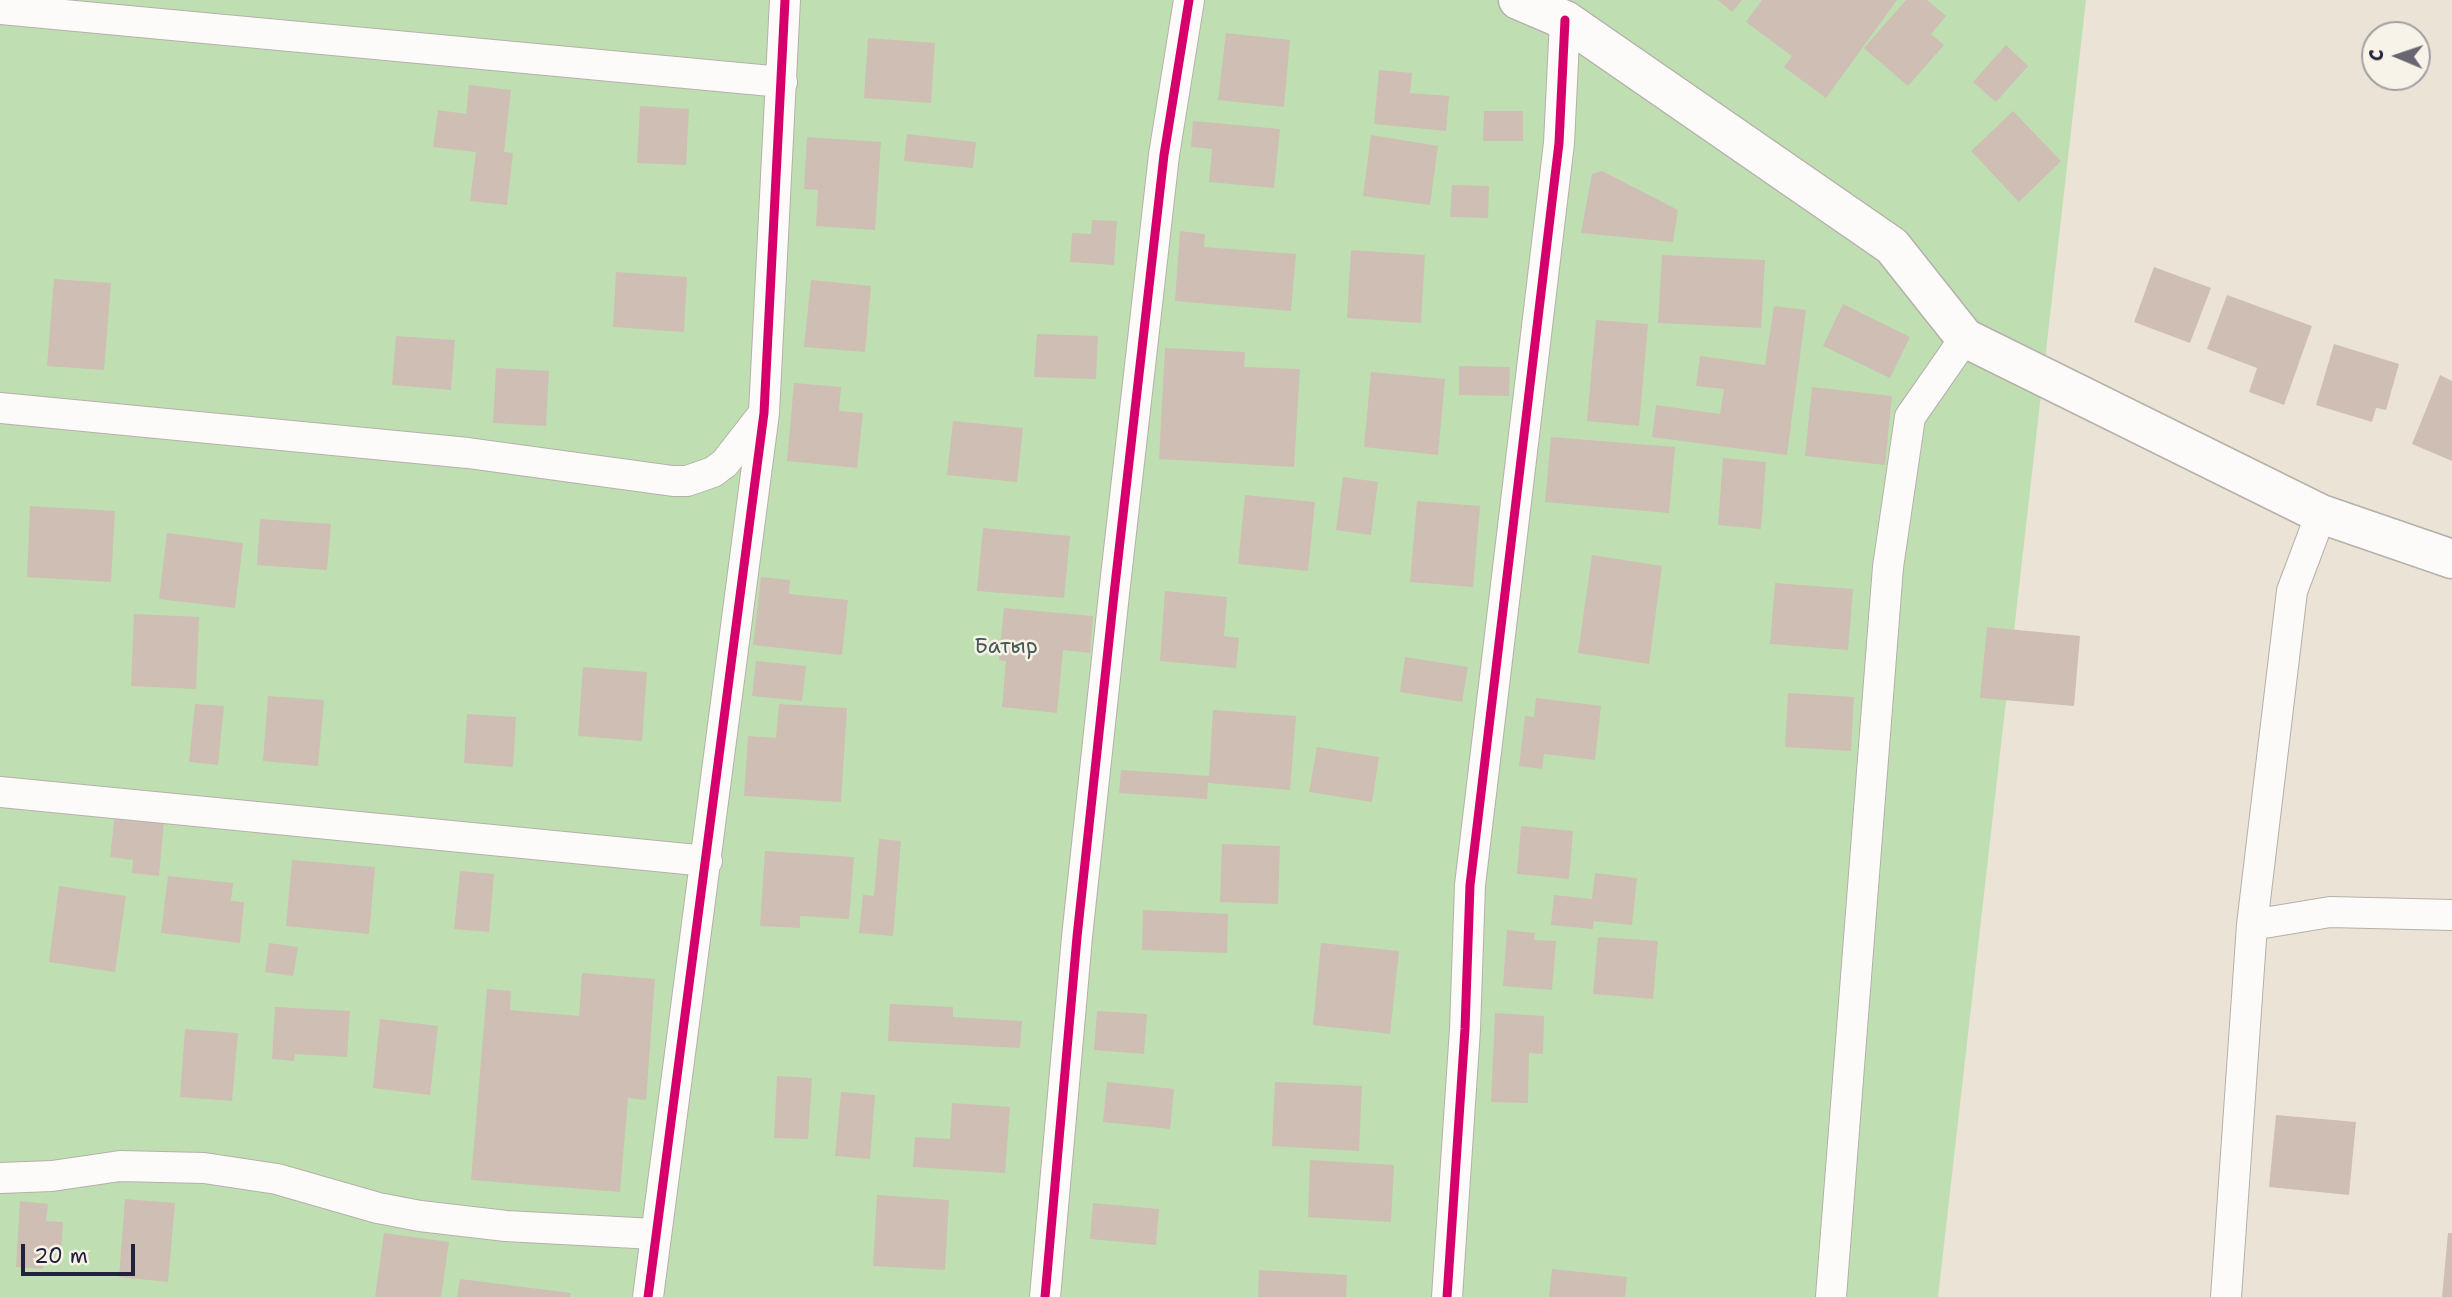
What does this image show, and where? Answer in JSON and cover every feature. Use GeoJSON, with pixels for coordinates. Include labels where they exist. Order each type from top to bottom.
{"type":"FeatureCollection","features":[{"type":"Feature","properties":{"kind":"street"},"geometry":{"type":"LineString","coordinates":[[648,1297],[654,1234],[764,413],[785,0]]}},
{"type":"Feature","properties":{"kind":"street"},"geometry":{"type":"LineString","coordinates":[[1045,1297],[1077,937],[1115,581],[1164,155],[1189,0]]}},
{"type":"Feature","properties":{"kind":"street"},"geometry":{"type":"LineString","coordinates":[[1518,0],[1565,20],[1892,246],[1965,338],[2321,514],[2452,559]]}},
{"type":"Feature","properties":{"kind":"street"},"geometry":{"type":"LineString","coordinates":[[0,9],[782,82]]}},
{"type":"Feature","properties":{"kind":"street"},"geometry":{"type":"LineString","coordinates":[[1447,1297],[1465,1029],[1470,885],[1559,143],[1565,20]]}},
{"type":"Feature","properties":{"kind":"street"},"geometry":{"type":"LineString","coordinates":[[1831,1297],[1888,566],[1910,417],[1965,338]]}},
{"type":"Feature","properties":{"kind":"street"},"geometry":{"type":"LineString","coordinates":[[0,408],[468,453],[673,481],[700,477],[719,468],[764,413]]}},
{"type":"Feature","properties":{"kind":"street"},"geometry":{"type":"LineString","coordinates":[[2226,1297],[2252,925],[2292,591],[2321,514]]}},
{"type":"Feature","properties":{"kind":"street"},"geometry":{"type":"LineString","coordinates":[[0,792],[706,861]]}},
{"type":"Feature","properties":{"kind":"street"},"geometry":{"type":"LineString","coordinates":[[2252,925],[2330,912],[2452,915]]}},
{"type":"Feature","properties":{"kind":"street"},"geometry":{"type":"LineString","coordinates":[[0,1178],[52,1176],[120,1166],[204,1168],[277,1179],[378,1208],[420,1216],[506,1227],[654,1234]]}},
{"type":"Feature","properties":{"kind":"green space","name":"Батыр"},"geometry":{"type":"Polygon","coordinates":[[[0,0],[2086,0],[1938,1297],[0,1297],[0,0]]]}},
{"type":"Feature","properties":{"kind":"building"},"geometry":{"type":"Polygon","coordinates":[[[1718,0],[1742,0],[1732,12],[1718,0]]]}},
{"type":"Feature","properties":{"kind":"building"},"geometry":{"type":"Polygon","coordinates":[[[1762,0],[1897,0],[1826,98],[1784,67],[1792,56],[1746,22],[1762,0]]]}},
{"type":"Feature","properties":{"kind":"building"},"geometry":{"type":"Polygon","coordinates":[[[1906,0],[1927,0],[1946,16],[1931,34],[1944,45],[1908,86],[1864,48],[1906,0]]]}},
{"type":"Feature","properties":{"kind":"building"},"geometry":{"type":"Polygon","coordinates":[[[1226,33],[1290,40],[1284,107],[1218,100],[1226,33]]]}},
{"type":"Feature","properties":{"kind":"building"},"geometry":{"type":"Polygon","coordinates":[[[868,38],[935,43],[931,103],[864,98],[868,38]]]}},
{"type":"Feature","properties":{"kind":"building"},"geometry":{"type":"Polygon","coordinates":[[[2006,45],[2028,66],[1996,102],[1973,82],[2006,45]]]}},
{"type":"Feature","properties":{"kind":"building"},"geometry":{"type":"Polygon","coordinates":[[[1379,70],[1412,73],[1410,93],[1449,96],[1446,131],[1374,124],[1379,70]]]}},
{"type":"Feature","properties":{"kind":"building"},"geometry":{"type":"Polygon","coordinates":[[[469,85],[511,90],[504,152],[513,153],[507,205],[470,201],[476,152],[433,147],[438,110],[466,114],[469,85]]]}},
{"type":"Feature","properties":{"kind":"building"},"geometry":{"type":"Polygon","coordinates":[[[640,106],[689,109],[686,165],[637,163],[640,106]]]}},
{"type":"Feature","properties":{"kind":"building"},"geometry":{"type":"Polygon","coordinates":[[[1484,111],[1523,111],[1523,141],[1483,141],[1484,111]]]}},
{"type":"Feature","properties":{"kind":"building"},"geometry":{"type":"Polygon","coordinates":[[[2013,111],[2061,161],[2019,202],[1971,151],[2013,111]]]}},
{"type":"Feature","properties":{"kind":"building"},"geometry":{"type":"Polygon","coordinates":[[[1193,121],[1280,129],[1274,188],[1209,182],[1212,149],[1191,147],[1193,121]]]}},
{"type":"Feature","properties":{"kind":"building"},"geometry":{"type":"Polygon","coordinates":[[[907,134],[976,142],[973,168],[904,161],[907,134]]]}},
{"type":"Feature","properties":{"kind":"building"},"geometry":{"type":"Polygon","coordinates":[[[1371,135],[1438,146],[1430,205],[1363,196],[1371,135]]]}},
{"type":"Feature","properties":{"kind":"building"},"geometry":{"type":"Polygon","coordinates":[[[807,137],[881,142],[875,230],[816,226],[818,190],[804,189],[807,137]]]}},
{"type":"Feature","properties":{"kind":"building"},"geometry":{"type":"Polygon","coordinates":[[[1602,171],[1678,210],[1673,242],[1581,233],[1592,174],[1602,171]]]}},
{"type":"Feature","properties":{"kind":"building"},"geometry":{"type":"Polygon","coordinates":[[[1452,185],[1489,186],[1488,218],[1450,217],[1452,185]]]}},
{"type":"Feature","properties":{"kind":"building"},"geometry":{"type":"Polygon","coordinates":[[[1092,220],[1117,221],[1114,265],[1070,262],[1072,233],[1091,234],[1092,220]]]}},
{"type":"Feature","properties":{"kind":"building"},"geometry":{"type":"Polygon","coordinates":[[[1180,231],[1205,234],[1204,247],[1296,254],[1291,311],[1175,301],[1180,231]]]}},
{"type":"Feature","properties":{"kind":"building"},"geometry":{"type":"Polygon","coordinates":[[[1351,250],[1425,255],[1421,323],[1347,318],[1351,250]]]}},
{"type":"Feature","properties":{"kind":"building"},"geometry":{"type":"Polygon","coordinates":[[[1662,255],[1765,260],[1761,328],[1658,323],[1662,255]]]}},
{"type":"Feature","properties":{"kind":"building"},"geometry":{"type":"Polygon","coordinates":[[[2154,267],[2211,288],[2190,343],[2134,322],[2154,267]]]}},
{"type":"Feature","properties":{"kind":"building"},"geometry":{"type":"Polygon","coordinates":[[[616,272],[687,277],[684,332],[613,327],[616,272]]]}},
{"type":"Feature","properties":{"kind":"building"},"geometry":{"type":"Polygon","coordinates":[[[54,279],[111,283],[104,370],[47,366],[54,279]]]}},
{"type":"Feature","properties":{"kind":"building"},"geometry":{"type":"Polygon","coordinates":[[[811,280],[871,286],[865,352],[804,347],[811,280]]]}},
{"type":"Feature","properties":{"kind":"building"},"geometry":{"type":"Polygon","coordinates":[[[2227,295],[2312,326],[2284,405],[2249,392],[2257,368],[2207,349],[2227,295]]]}},
{"type":"Feature","properties":{"kind":"building"},"geometry":{"type":"Polygon","coordinates":[[[1843,304],[1910,337],[1890,378],[1823,346],[1843,304]]]}},
{"type":"Feature","properties":{"kind":"building"},"geometry":{"type":"Polygon","coordinates":[[[1774,306],[1806,310],[1787,455],[1652,437],[1656,405],[1720,414],[1724,389],[1696,386],[1700,356],[1765,365],[1774,306]]]}},
{"type":"Feature","properties":{"kind":"building"},"geometry":{"type":"Polygon","coordinates":[[[1596,320],[1648,324],[1639,426],[1587,421],[1596,320]]]}},
{"type":"Feature","properties":{"kind":"building"},"geometry":{"type":"Polygon","coordinates":[[[1037,334],[1098,336],[1096,379],[1034,377],[1037,334]]]}},
{"type":"Feature","properties":{"kind":"building"},"geometry":{"type":"Polygon","coordinates":[[[396,336],[455,340],[451,390],[392,385],[396,336]]]}},
{"type":"Feature","properties":{"kind":"building"},"geometry":{"type":"Polygon","coordinates":[[[2334,344],[2399,364],[2386,410],[2376,408],[2372,422],[2316,405],[2334,344]]]}},
{"type":"Feature","properties":{"kind":"building"},"geometry":{"type":"Polygon","coordinates":[[[1165,348],[1245,352],[1244,367],[1300,369],[1294,467],[1159,459],[1165,348]]]}},
{"type":"Feature","properties":{"kind":"building"},"geometry":{"type":"Polygon","coordinates":[[[1459,366],[1510,367],[1509,396],[1459,395],[1459,366]]]}},
{"type":"Feature","properties":{"kind":"building"},"geometry":{"type":"Polygon","coordinates":[[[496,368],[549,371],[546,426],[493,423],[496,368]]]}},
{"type":"Feature","properties":{"kind":"building"},"geometry":{"type":"Polygon","coordinates":[[[1371,372],[1445,379],[1438,455],[1364,447],[1371,372]]]}},
{"type":"Feature","properties":{"kind":"building"},"geometry":{"type":"Polygon","coordinates":[[[2440,375],[2452,381],[2452,461],[2412,444],[2440,375]]]}},
{"type":"Feature","properties":{"kind":"building"},"geometry":{"type":"Polygon","coordinates":[[[794,383],[841,387],[839,411],[863,413],[857,468],[787,461],[794,383]]]}},
{"type":"Feature","properties":{"kind":"building"},"geometry":{"type":"Polygon","coordinates":[[[1812,387],[1892,396],[1885,465],[1805,456],[1812,387]]]}},
{"type":"Feature","properties":{"kind":"building"},"geometry":{"type":"Polygon","coordinates":[[[953,421],[1023,428],[1017,482],[947,475],[953,421]]]}},
{"type":"Feature","properties":{"kind":"building"},"geometry":{"type":"Polygon","coordinates":[[[1551,437],[1675,447],[1669,513],[1545,502],[1551,437]]]}},
{"type":"Feature","properties":{"kind":"building"},"geometry":{"type":"Polygon","coordinates":[[[1723,458],[1766,462],[1761,529],[1718,525],[1723,458]]]}},
{"type":"Feature","properties":{"kind":"building"},"geometry":{"type":"Polygon","coordinates":[[[1343,477],[1378,482],[1371,535],[1336,530],[1343,477]]]}},
{"type":"Feature","properties":{"kind":"building"},"geometry":{"type":"Polygon","coordinates":[[[1245,495],[1315,502],[1308,571],[1238,564],[1245,495]]]}},
{"type":"Feature","properties":{"kind":"building"},"geometry":{"type":"Polygon","coordinates":[[[1417,501],[1480,506],[1473,587],[1410,582],[1417,501]]]}},
{"type":"Feature","properties":{"kind":"building"},"geometry":{"type":"Polygon","coordinates":[[[30,506],[115,511],[111,582],[27,577],[30,506]]]}},
{"type":"Feature","properties":{"kind":"building"},"geometry":{"type":"Polygon","coordinates":[[[260,519],[331,524],[327,570],[257,565],[260,519]]]}},
{"type":"Feature","properties":{"kind":"building"},"geometry":{"type":"Polygon","coordinates":[[[983,528],[1070,536],[1064,598],[977,591],[983,528]]]}},
{"type":"Feature","properties":{"kind":"building"},"geometry":{"type":"Polygon","coordinates":[[[167,533],[243,543],[235,608],[159,599],[167,533]]]}},
{"type":"Feature","properties":{"kind":"building"},"geometry":{"type":"Polygon","coordinates":[[[1592,555],[1662,566],[1649,664],[1578,653],[1592,555]]]}},
{"type":"Feature","properties":{"kind":"building"},"geometry":{"type":"Polygon","coordinates":[[[761,577],[790,580],[789,594],[848,600],[842,655],[753,645],[761,577]]]}},
{"type":"Feature","properties":{"kind":"building"},"geometry":{"type":"Polygon","coordinates":[[[1775,583],[1853,589],[1848,650],[1770,644],[1775,583]]]}},
{"type":"Feature","properties":{"kind":"building"},"geometry":{"type":"Polygon","coordinates":[[[1165,591],[1227,597],[1224,636],[1239,638],[1236,668],[1160,661],[1165,591]]]}},
{"type":"Feature","properties":{"kind":"building"},"geometry":{"type":"Polygon","coordinates":[[[1004,608],[1093,616],[1090,653],[1063,650],[1057,713],[1002,707],[1006,661],[999,660],[1004,608]]]}},
{"type":"Feature","properties":{"kind":"building"},"geometry":{"type":"Polygon","coordinates":[[[134,614],[199,617],[196,689],[131,686],[134,614]]]}},
{"type":"Feature","properties":{"kind":"building"},"geometry":{"type":"Polygon","coordinates":[[[1987,627],[2080,636],[2074,706],[1980,698],[1987,627]]]}},
{"type":"Feature","properties":{"kind":"building"},"geometry":{"type":"Polygon","coordinates":[[[1405,657],[1468,667],[1462,702],[1400,692],[1405,657]]]}},
{"type":"Feature","properties":{"kind":"building"},"geometry":{"type":"Polygon","coordinates":[[[756,661],[806,666],[802,701],[752,696],[756,661]]]}},
{"type":"Feature","properties":{"kind":"building"},"geometry":{"type":"Polygon","coordinates":[[[583,667],[647,672],[642,741],[578,736],[583,667]]]}},
{"type":"Feature","properties":{"kind":"building"},"geometry":{"type":"Polygon","coordinates":[[[1788,693],[1854,697],[1851,751],[1785,747],[1788,693]]]}},
{"type":"Feature","properties":{"kind":"building"},"geometry":{"type":"Polygon","coordinates":[[[268,696],[324,700],[318,766],[263,761],[268,696]]]}},
{"type":"Feature","properties":{"kind":"building"},"geometry":{"type":"Polygon","coordinates":[[[1536,698],[1601,706],[1595,760],[1544,754],[1542,769],[1519,766],[1525,716],[1534,717],[1536,698]]]}},
{"type":"Feature","properties":{"kind":"building"},"geometry":{"type":"Polygon","coordinates":[[[195,704],[224,706],[218,765],[189,762],[195,704]]]}},
{"type":"Feature","properties":{"kind":"building"},"geometry":{"type":"Polygon","coordinates":[[[779,704],[847,708],[841,802],[744,796],[748,736],[776,738],[779,704]]]}},
{"type":"Feature","properties":{"kind":"building"},"geometry":{"type":"Polygon","coordinates":[[[1213,710],[1296,716],[1290,790],[1208,783],[1207,799],[1119,793],[1121,770],[1209,776],[1213,710]]]}},
{"type":"Feature","properties":{"kind":"building"},"geometry":{"type":"Polygon","coordinates":[[[467,714],[516,717],[513,767],[464,763],[467,714]]]}},
{"type":"Feature","properties":{"kind":"building"},"geometry":{"type":"Polygon","coordinates":[[[1317,747],[1379,757],[1372,802],[1309,792],[1317,747]]]}},
{"type":"Feature","properties":{"kind":"building"},"geometry":{"type":"Polygon","coordinates":[[[115,815],[164,820],[159,876],[132,873],[133,860],[110,857],[115,815]]]}},
{"type":"Feature","properties":{"kind":"building"},"geometry":{"type":"Polygon","coordinates":[[[1521,826],[1573,831],[1569,879],[1517,874],[1521,826]]]}},
{"type":"Feature","properties":{"kind":"building"},"geometry":{"type":"Polygon","coordinates":[[[879,839],[901,841],[893,936],[859,933],[863,895],[874,896],[879,839]]]}},
{"type":"Feature","properties":{"kind":"building"},"geometry":{"type":"Polygon","coordinates":[[[1222,844],[1280,846],[1278,904],[1220,902],[1222,844]]]}},
{"type":"Feature","properties":{"kind":"building"},"geometry":{"type":"Polygon","coordinates":[[[765,851],[854,857],[849,919],[800,916],[800,928],[760,926],[765,851]]]}},
{"type":"Feature","properties":{"kind":"building"},"geometry":{"type":"Polygon","coordinates":[[[292,860],[375,867],[369,934],[286,926],[292,860]]]}},
{"type":"Feature","properties":{"kind":"building"},"geometry":{"type":"Polygon","coordinates":[[[460,871],[494,874],[489,932],[454,929],[460,871]]]}},
{"type":"Feature","properties":{"kind":"building"},"geometry":{"type":"Polygon","coordinates":[[[1595,873],[1637,878],[1632,925],[1594,921],[1593,929],[1551,925],[1554,895],[1592,899],[1595,873]]]}},
{"type":"Feature","properties":{"kind":"building"},"geometry":{"type":"Polygon","coordinates":[[[168,876],[233,883],[231,901],[244,902],[240,943],[161,933],[168,876]]]}},
{"type":"Feature","properties":{"kind":"building"},"geometry":{"type":"Polygon","coordinates":[[[59,886],[126,896],[115,972],[49,962],[59,886]]]}},
{"type":"Feature","properties":{"kind":"building"},"geometry":{"type":"Polygon","coordinates":[[[1143,910],[1228,914],[1227,953],[1142,950],[1143,910]]]}},
{"type":"Feature","properties":{"kind":"building"},"geometry":{"type":"Polygon","coordinates":[[[1507,930],[1535,933],[1534,940],[1556,941],[1552,990],[1503,986],[1507,930]]]}},
{"type":"Feature","properties":{"kind":"building"},"geometry":{"type":"Polygon","coordinates":[[[1598,937],[1658,941],[1653,999],[1593,994],[1598,937]]]}},
{"type":"Feature","properties":{"kind":"building"},"geometry":{"type":"Polygon","coordinates":[[[269,943],[298,947],[293,976],[265,972],[269,943]]]}},
{"type":"Feature","properties":{"kind":"building"},"geometry":{"type":"Polygon","coordinates":[[[1321,943],[1399,951],[1390,1034],[1313,1025],[1321,943]]]}},
{"type":"Feature","properties":{"kind":"building"},"geometry":{"type":"Polygon","coordinates":[[[582,973],[655,979],[646,1100],[628,1098],[620,1192],[471,1180],[487,989],[511,991],[510,1010],[579,1016],[582,973]]]}},
{"type":"Feature","properties":{"kind":"building"},"geometry":{"type":"Polygon","coordinates":[[[890,1004],[953,1007],[953,1017],[1022,1021],[1020,1048],[888,1041],[890,1004]]]}},
{"type":"Feature","properties":{"kind":"building"},"geometry":{"type":"Polygon","coordinates":[[[275,1007],[350,1011],[347,1057],[295,1054],[294,1061],[272,1059],[275,1007]]]}},
{"type":"Feature","properties":{"kind":"building"},"geometry":{"type":"Polygon","coordinates":[[[1097,1011],[1147,1014],[1144,1054],[1094,1050],[1097,1011]]]}},
{"type":"Feature","properties":{"kind":"building"},"geometry":{"type":"Polygon","coordinates":[[[1495,1013],[1544,1016],[1543,1054],[1529,1053],[1528,1103],[1491,1102],[1495,1013]]]}},
{"type":"Feature","properties":{"kind":"building"},"geometry":{"type":"Polygon","coordinates":[[[380,1019],[438,1026],[430,1095],[373,1088],[380,1019]]]}},
{"type":"Feature","properties":{"kind":"building"},"geometry":{"type":"Polygon","coordinates":[[[185,1029],[238,1033],[232,1101],[180,1097],[185,1029]]]}},
{"type":"Feature","properties":{"kind":"building"},"geometry":{"type":"Polygon","coordinates":[[[777,1076],[812,1078],[808,1139],[774,1138],[777,1076]]]}},
{"type":"Feature","properties":{"kind":"building"},"geometry":{"type":"Polygon","coordinates":[[[1107,1082],[1174,1089],[1170,1129],[1103,1122],[1107,1082]]]}},
{"type":"Feature","properties":{"kind":"building"},"geometry":{"type":"Polygon","coordinates":[[[1275,1082],[1362,1086],[1359,1151],[1272,1146],[1275,1082]]]}},
{"type":"Feature","properties":{"kind":"building"},"geometry":{"type":"Polygon","coordinates":[[[841,1092],[875,1095],[870,1159],[835,1156],[841,1092]]]}},
{"type":"Feature","properties":{"kind":"building"},"geometry":{"type":"Polygon","coordinates":[[[952,1103],[1010,1107],[1005,1173],[913,1167],[915,1137],[950,1139],[952,1103]]]}},
{"type":"Feature","properties":{"kind":"building"},"geometry":{"type":"Polygon","coordinates":[[[2276,1115],[2356,1122],[2349,1195],[2269,1187],[2276,1115]]]}},
{"type":"Feature","properties":{"kind":"building"},"geometry":{"type":"Polygon","coordinates":[[[1310,1160],[1394,1165],[1391,1222],[1308,1217],[1310,1160]]]}},
{"type":"Feature","properties":{"kind":"building"},"geometry":{"type":"Polygon","coordinates":[[[877,1195],[949,1200],[945,1270],[873,1266],[877,1195]]]}},
{"type":"Feature","properties":{"kind":"building"},"geometry":{"type":"Polygon","coordinates":[[[125,1199],[175,1203],[168,1282],[119,1277],[125,1199]]]}},
{"type":"Feature","properties":{"kind":"building"},"geometry":{"type":"Polygon","coordinates":[[[20,1201],[48,1204],[46,1221],[63,1222],[61,1251],[44,1250],[43,1269],[16,1267],[20,1201]]]}},
{"type":"Feature","properties":{"kind":"building"},"geometry":{"type":"Polygon","coordinates":[[[1093,1203],[1159,1209],[1156,1245],[1090,1239],[1093,1203]]]}},
{"type":"Feature","properties":{"kind":"building"},"geometry":{"type":"Polygon","coordinates":[[[384,1233],[449,1242],[441,1297],[375,1297],[384,1233]]]}},
{"type":"Feature","properties":{"kind":"building"},"geometry":{"type":"Polygon","coordinates":[[[2448,1233],[2452,1233],[2452,1297],[2442,1297],[2448,1233]]]}},
{"type":"Feature","properties":{"kind":"building"},"geometry":{"type":"Polygon","coordinates":[[[1552,1269],[1627,1277],[1625,1297],[1549,1297],[1552,1269]]]}},
{"type":"Feature","properties":{"kind":"building"},"geometry":{"type":"Polygon","coordinates":[[[1259,1270],[1347,1275],[1346,1297],[1258,1297],[1259,1270]]]}},
{"type":"Feature","properties":{"kind":"building"},"geometry":{"type":"Polygon","coordinates":[[[460,1279],[571,1293],[570,1297],[457,1297],[460,1279]]]}},
{"type":"Feature","properties":{"kind":"cycle path"},"geometry":{"type":"LineString","coordinates":[[648,1297],[764,413],[785,0]]}},
{"type":"Feature","properties":{"kind":"cycle path"},"geometry":{"type":"LineString","coordinates":[[1045,1297],[1077,937],[1114,594],[1164,155],[1189,0]]}},
{"type":"Feature","properties":{"kind":"cycle path"},"geometry":{"type":"LineString","coordinates":[[1447,1297],[1465,1029],[1470,885],[1559,143],[1565,20]]}}]}
